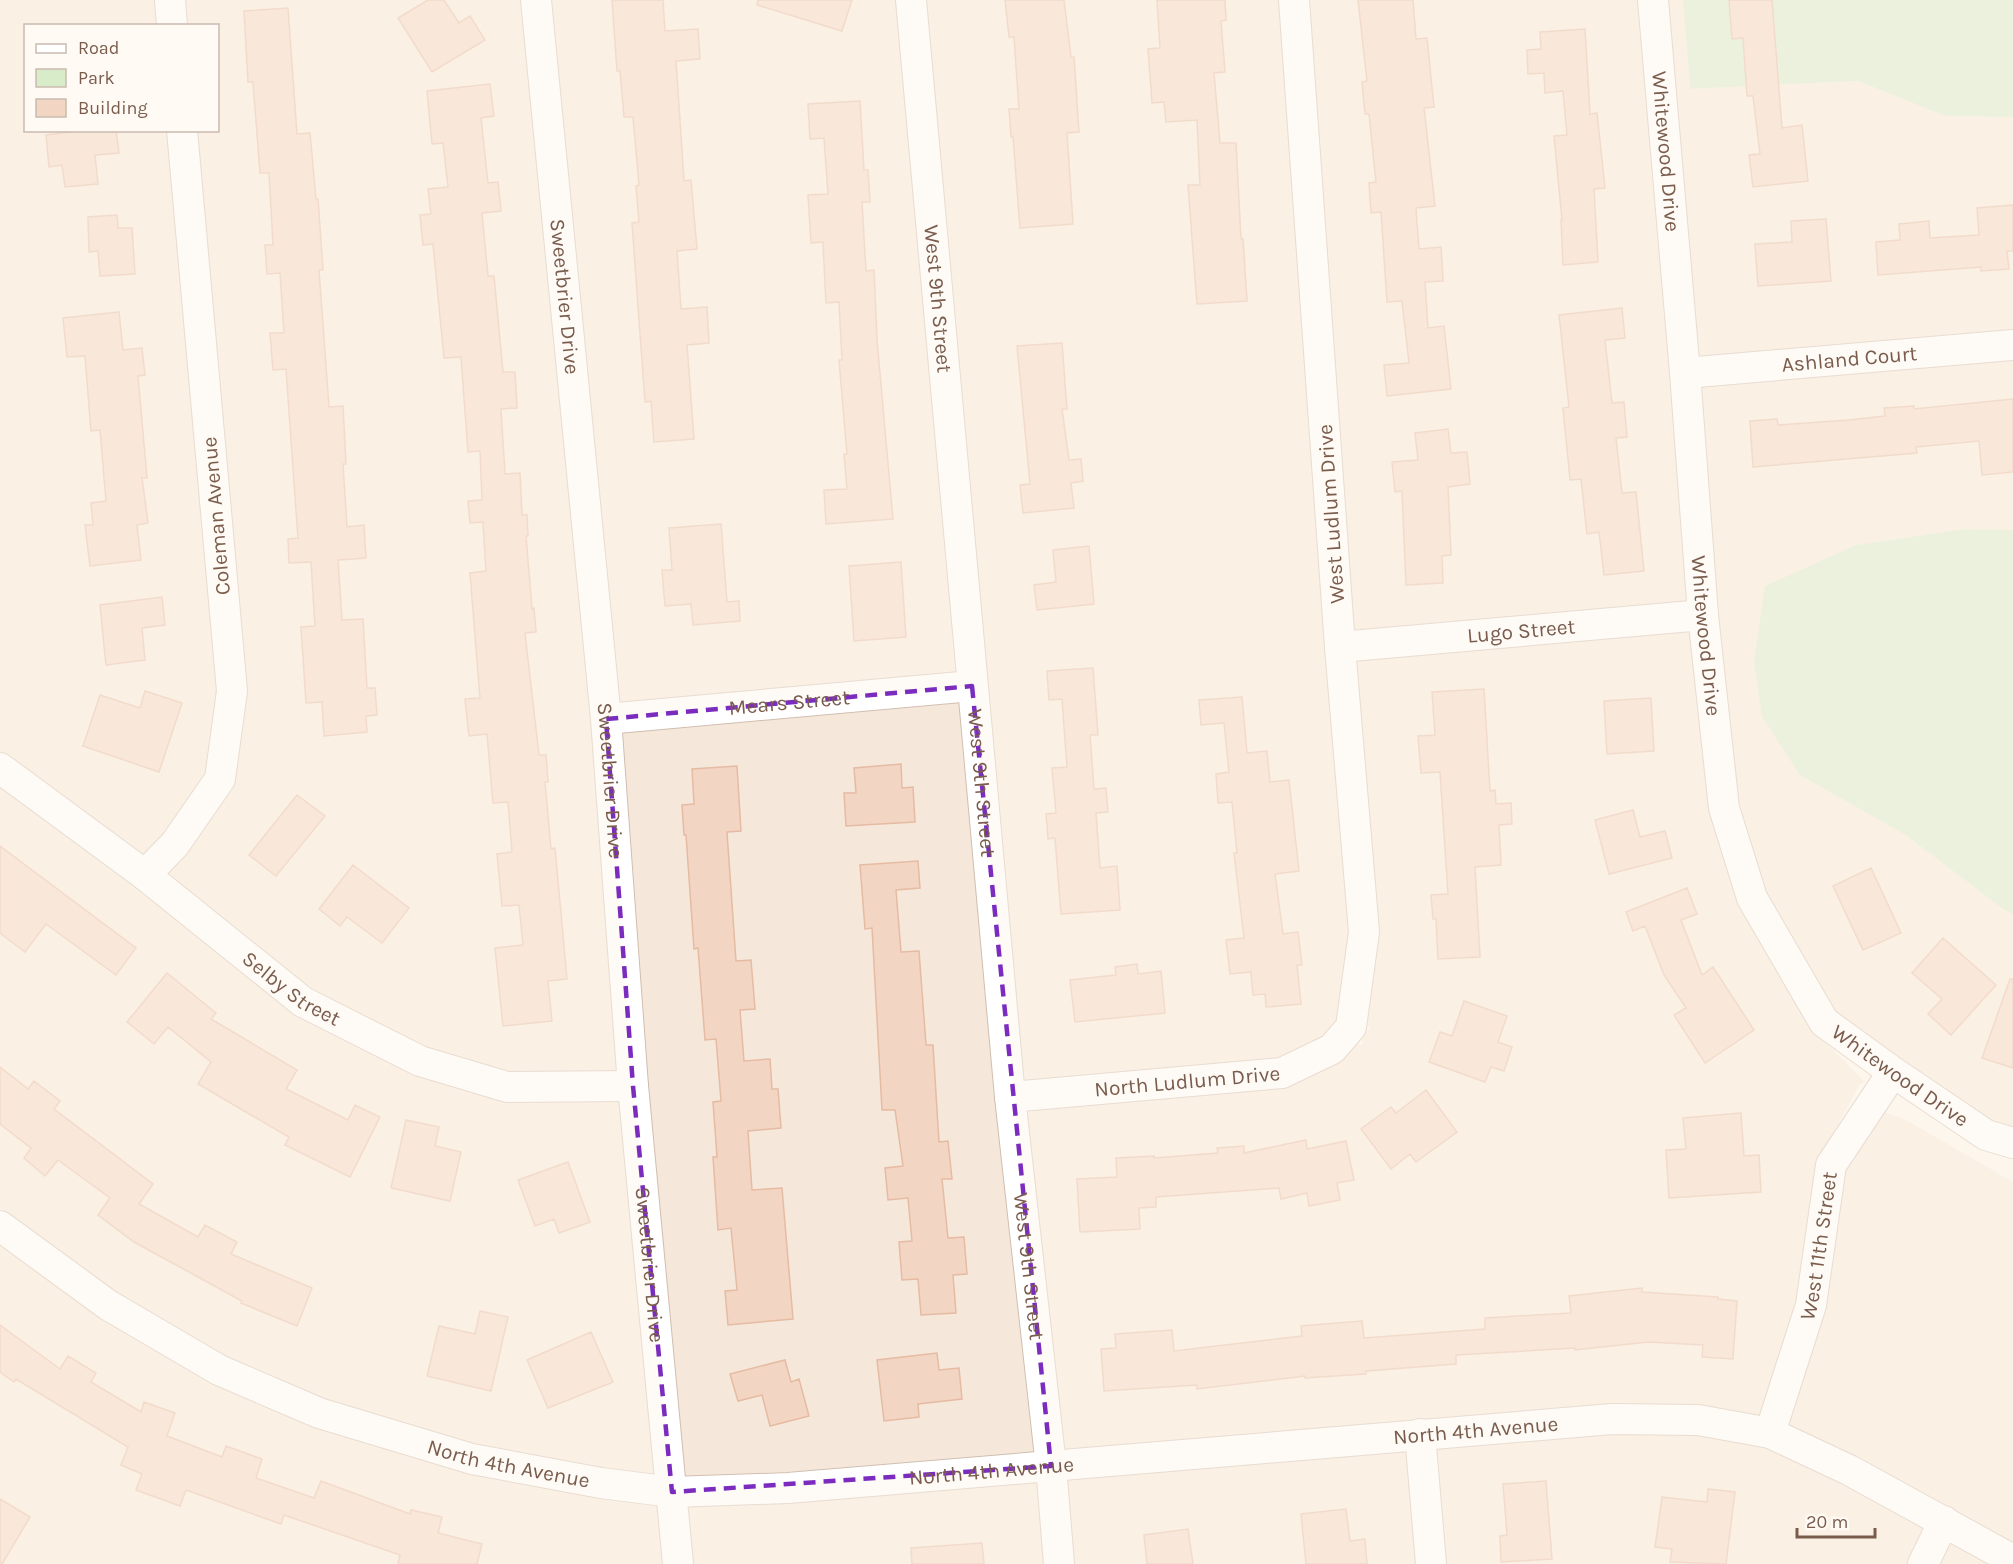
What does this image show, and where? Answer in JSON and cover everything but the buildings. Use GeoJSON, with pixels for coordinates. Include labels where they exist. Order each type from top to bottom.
{"type":"FeatureCollection","features":[{"type":"Feature","properties":{"kind":"street"},"geometry":{"type":"LineString","coordinates":[[170,0],[172,24]]}},
{"type":"Feature","properties":{"kind":"street","name":"Sweetbrier Drive"},"geometry":{"type":"LineString","coordinates":[[536,0],[606,719],[633,1086],[678,1564]]}},
{"type":"Feature","properties":{"kind":"street","name":"West 9th Street"},"geometry":{"type":"LineString","coordinates":[[911,0],[1010,1097],[1051,1466],[1059,1564]]}},
{"type":"Feature","properties":{"kind":"street","name":"West Ludlum Drive"},"geometry":{"type":"LineString","coordinates":[[1294,0],[1340,647],[1364,932],[1351,1027]]}},
{"type":"Feature","properties":{"kind":"street","name":"Whitewood Drive"},"geometry":{"type":"LineString","coordinates":[[1653,0],[1703,615],[1724,808],[1752,898],[1824,1022],[1986,1135],[2013,1143]]}},
{"type":"Feature","properties":{"kind":"street","name":"Coleman Avenue"},"geometry":{"type":"LineString","coordinates":[[145,875],[175,844],[220,779],[232,691],[182,132]]}},
{"type":"Feature","properties":{"kind":"street","name":"Ashland Court"},"geometry":{"type":"LineString","coordinates":[[1685,373],[2013,345]]}},
{"type":"Feature","properties":{"kind":"street","name":"Lugo Street"},"geometry":{"type":"LineString","coordinates":[[1340,647],[1703,615]]}},
{"type":"Feature","properties":{"kind":"street","name":"Mears Street"},"geometry":{"type":"LineString","coordinates":[[606,719],[972,686]]}},
{"type":"Feature","properties":{"kind":"street","name":"Selby Street"},"geometry":{"type":"LineString","coordinates":[[0,768],[145,875],[303,1002],[420,1061],[507,1087],[633,1086]]}},
{"type":"Feature","properties":{"kind":"street","name":"North Ludlum Drive"},"geometry":{"type":"LineString","coordinates":[[1010,1097],[1282,1073],[1332,1049],[1351,1027]]}},
{"type":"Feature","properties":{"kind":"street","name":"West 11th Street"},"geometry":{"type":"LineString","coordinates":[[1770,1433],[1811,1305],[1831,1165],[1893,1072]]}},
{"type":"Feature","properties":{"kind":"street","name":"North 4th Avenue"},"geometry":{"type":"LineString","coordinates":[[0,1226],[118,1311],[219,1370],[319,1413],[472,1460],[601,1484],[672,1492],[788,1488],[1611,1419],[1698,1420],[1770,1433],[1849,1470],[2013,1560]]}},
{"type":"Feature","properties":{"kind":"street"},"geometry":{"type":"LineString","coordinates":[[1420,1434],[1431,1564]]}},
{"type":"Feature","properties":{"kind":"street"},"geometry":{"type":"LineString","coordinates":[[1923,1564],[1944,1521]]}},
{"type":"Feature","properties":{"kind":"highlighted area"},"geometry":{"type":"Polygon","coordinates":[[[972,686],[1051,1466],[672,1492],[633,1086],[606,719],[972,686]]]}},
{"type":"Feature","properties":{"kind":"shaded area"},"geometry":{"type":"Polygon","coordinates":[[[0,0],[157,0],[159,24],[24,24],[24,132],[168,132],[218,690],[207,773],[165,833],[144,856],[8,756],[0,753],[0,0]]]}},
{"type":"Feature","properties":{"kind":"shaded area"},"geometry":{"type":"Polygon","coordinates":[[[184,0],[522,0],[593,720],[618,1071],[509,1072],[424,1047],[309,988],[166,874],[231,789],[195,132],[219,132],[219,24],[186,24],[184,0]]]}},
{"type":"Feature","properties":{"kind":"shaded area"},"geometry":{"type":"Polygon","coordinates":[[[549,0],[898,0],[957,673],[618,703],[549,0]]]}},
{"type":"Feature","properties":{"kind":"shaded area"},"geometry":{"type":"Polygon","coordinates":[[[925,0],[1281,0],[1350,931],[1339,1020],[1324,1036],[1278,1058],[1022,1081],[925,0]]]}},
{"type":"Feature","properties":{"kind":"shaded area"},"geometry":{"type":"Polygon","coordinates":[[[1308,0],[1640,0],[1688,601],[1352,630],[1308,0]]]}},
{"type":"Feature","properties":{"kind":"shaded area"},"geometry":{"type":"Polygon","coordinates":[[[1666,0],[1683,0],[1690,89],[1858,81],[1945,116],[2013,117],[2013,329],[1697,357],[1666,0]]]}},
{"type":"Feature","properties":{"kind":"shaded area"},"geometry":{"type":"Polygon","coordinates":[[[2013,360],[2013,530],[1966,529],[1904,834],[2013,914],[2013,1149],[1834,1012],[1764,892],[1737,805],[1716,613],[1699,387],[2013,360]]]}},
{"type":"Feature","properties":{"kind":"shaded area"},"geometry":{"type":"Polygon","coordinates":[[[1691,631],[1710,810],[1813,1030],[1865,1082],[1860,1084],[1820,1157],[1798,1301],[1761,1416],[1698,1405],[1610,1404],[1063,1450],[1025,1111],[1283,1088],[1338,1063],[1356,1044],[1362,1045],[1364,1035],[1370,1028],[1365,1023],[1355,661],[1691,631]]]}},
{"type":"Feature","properties":{"kind":"shaded area"},"geometry":{"type":"Polygon","coordinates":[[[960,703],[1036,1452],[787,1472],[684,1476],[646,1085],[620,733],[960,703]]]}},
{"type":"Feature","properties":{"kind":"shaded area"},"geometry":{"type":"Polygon","coordinates":[[[0,785],[137,887],[144,896],[146,895],[415,1075],[507,1102],[621,1101],[657,1475],[603,1468],[475,1444],[323,1398],[224,1356],[114,1292],[0,1208],[0,785]]]}},
{"type":"Feature","properties":{"kind":"shaded area"},"geometry":{"type":"Polygon","coordinates":[[[1878,1110],[1906,1120],[2013,1182],[2013,1543],[1854,1456],[1787,1425],[1844,1171],[1878,1110]]]}},
{"type":"Feature","properties":{"kind":"shaded area"},"geometry":{"type":"Polygon","coordinates":[[[0,1244],[315,1427],[469,1474],[599,1498],[660,1506],[664,1564],[0,1564],[0,1244]]]}},
{"type":"Feature","properties":{"kind":"shaded area"},"geometry":{"type":"Polygon","coordinates":[[[1612,1435],[1697,1435],[1766,1448],[1844,1484],[1925,1528],[1907,1564],[1445,1564],[1434,1448],[1612,1435]]]}},
{"type":"Feature","properties":{"kind":"shaded area"},"geometry":{"type":"Polygon","coordinates":[[[1408,1451],[1418,1564],[1073,1564],[1066,1480],[1408,1451]]]}},
{"type":"Feature","properties":{"kind":"shaded area"},"geometry":{"type":"Polygon","coordinates":[[[1039,1482],[1046,1564],[691,1564],[687,1506],[790,1503],[1039,1482]]]}},
{"type":"Feature","properties":{"kind":"shaded area"},"geometry":{"type":"Polygon","coordinates":[[[1950,1541],[1990,1564],[1938,1564],[1950,1541]]]}},
{"type":"Feature","properties":{"kind":"green space"},"geometry":{"type":"Polygon","coordinates":[[[1683,0],[2013,0],[2013,117],[1945,116],[1858,81],[1690,89],[1683,0]]]}},
{"type":"Feature","properties":{"kind":"green space"},"geometry":{"type":"Polygon","coordinates":[[[1966,529],[2013,530],[2013,914],[1904,834],[1800,775],[1762,717],[1754,662],[1765,586],[1856,545],[1966,529]]]}}]}
